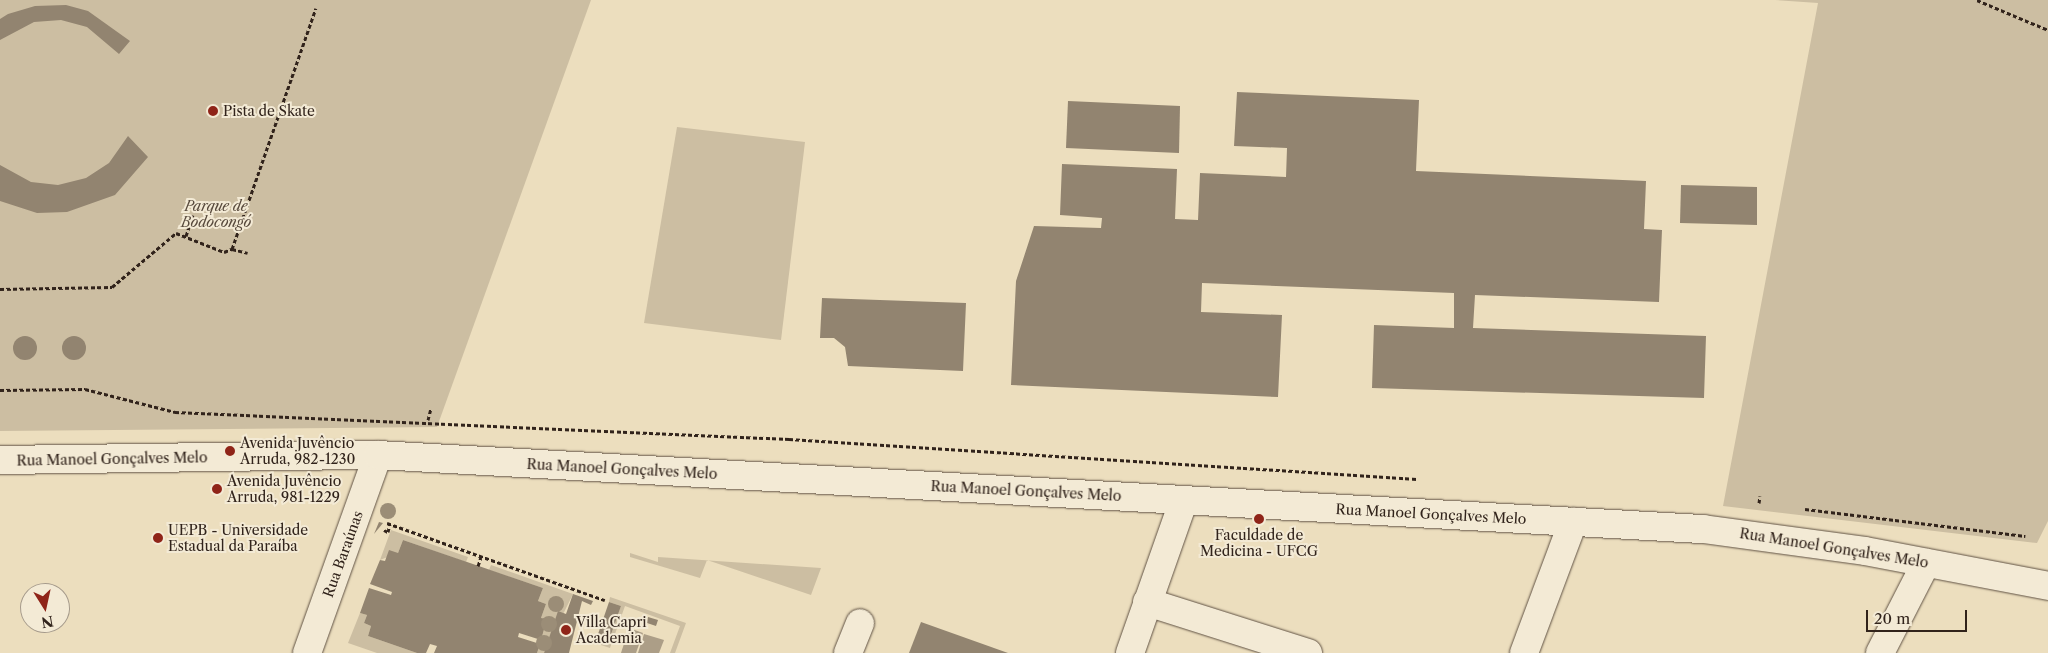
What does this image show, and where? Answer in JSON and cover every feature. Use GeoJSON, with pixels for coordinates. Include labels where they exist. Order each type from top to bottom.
{"type":"FeatureCollection","features":[{"type":"Feature","properties":{"kind":"street","name":"Rua Manoel Gonçalves Melo"},"geometry":{"type":"LineString","coordinates":[[0,460],[378,455],[1573,522],[1757,534],[1926,562],[2048,586]]}},
{"type":"Feature","properties":{"kind":"street","name":"Rua Baraúnas"},"geometry":{"type":"LineString","coordinates":[[307,653],[378,455]]}},
{"type":"Feature","properties":{"kind":"street"},"geometry":{"type":"LineString","coordinates":[[1130,653],[1184,500]]}},
{"type":"Feature","properties":{"kind":"street"},"geometry":{"type":"LineString","coordinates":[[1524,653],[1573,522]]}},
{"type":"Feature","properties":{"kind":"street"},"geometry":{"type":"LineString","coordinates":[[1880,653],[1926,562]]}},
{"type":"Feature","properties":{"kind":"street"},"geometry":{"type":"LineString","coordinates":[[1147,602],[1308,653]]}},
{"type":"Feature","properties":{"kind":"street"},"geometry":{"type":"LineString","coordinates":[[848,653],[860,623]]}},
{"type":"Feature","properties":{"kind":"path"},"geometry":{"type":"LineString","coordinates":[[1977,0],[2048,30]]}},
{"type":"Feature","properties":{"kind":"path"},"geometry":{"type":"LineString","coordinates":[[232,249],[316,8]]}},
{"type":"Feature","properties":{"kind":"path"},"geometry":{"type":"LineString","coordinates":[[186,236],[193,215]]}},
{"type":"Feature","properties":{"kind":"path"},"geometry":{"type":"LineString","coordinates":[[0,289],[112,287],[176,233],[224,252],[232,249],[248,252]]}},
{"type":"Feature","properties":{"kind":"path"},"geometry":{"type":"LineString","coordinates":[[0,390],[85,389],[175,412],[428,420],[1421,479]]}},
{"type":"Feature","properties":{"kind":"path"},"geometry":{"type":"LineString","coordinates":[[428,420],[431,408]]}},
{"type":"Feature","properties":{"kind":"path"},"geometry":{"type":"LineString","coordinates":[[1759,503],[1760,496]]}},
{"type":"Feature","properties":{"kind":"path"},"geometry":{"type":"LineString","coordinates":[[1749,502],[1769,504]]}},
{"type":"Feature","properties":{"kind":"path"},"geometry":{"type":"LineString","coordinates":[[1798,508],[2025,536]]}},
{"type":"Feature","properties":{"kind":"path"},"geometry":{"type":"LineString","coordinates":[[379,521],[605,600]]}},
{"type":"Feature","properties":{"kind":"path"},"geometry":{"type":"LineString","coordinates":[[478,566],[481,557]]}},
{"type":"Feature","properties":{"kind":"green space","name":"Parque de Bodocongó"},"geometry":{"type":"Polygon","coordinates":[[[0,0],[591,0],[437,427],[0,431],[0,0]]]}},
{"type":"Feature","properties":{"kind":"green space"},"geometry":{"type":"Polygon","coordinates":[[[1775,0],[2048,0],[2048,521],[2037,543],[1723,506],[1818,3],[1775,0]]]}},
{"type":"Feature","properties":{"kind":"green space"},"geometry":{"type":"Polygon","coordinates":[[[677,127],[805,142],[781,340],[644,323],[677,127]]]}},
{"type":"Feature","properties":{"kind":"green space"},"geometry":{"type":"Polygon","coordinates":[[[391,530],[468,557],[466,562],[403,540],[398,553],[380,560],[391,530]]]}},
{"type":"Feature","properties":{"kind":"green space"},"geometry":{"type":"Polygon","coordinates":[[[630,553],[658,562],[658,557],[707,560],[700,578],[630,557],[630,553]]]}},
{"type":"Feature","properties":{"kind":"green space"},"geometry":{"type":"Polygon","coordinates":[[[708,560],[821,568],[811,595],[708,560]]]}},
{"type":"Feature","properties":{"kind":"green space"},"geometry":{"type":"Polygon","coordinates":[[[491,565],[573,594],[544,653],[537,653],[547,620],[541,618],[546,604],[538,601],[543,588],[489,570],[491,565]]]}},
{"type":"Feature","properties":{"kind":"green space"},"geometry":{"type":"Polygon","coordinates":[[[610,597],[686,623],[675,653],[670,653],[680,626],[625,606],[610,648],[595,643],[608,643],[621,606],[609,602],[610,597]]]}},
{"type":"Feature","properties":{"kind":"green space"},"geometry":{"type":"Polygon","coordinates":[[[360,613],[367,615],[364,623],[371,626],[368,636],[417,653],[377,653],[348,643],[360,613]]]}},
{"type":"Feature","properties":{"kind":"shaded area"},"geometry":{"type":"Polygon","coordinates":[[[629,628],[643,633],[636,653],[621,653],[629,628]]]}},
{"type":"Feature","properties":{"kind":"shaded area"},"geometry":{"type":"Polygon","coordinates":[[[644,634],[664,640],[659,653],[638,653],[644,634]]]}},
{"type":"Feature","properties":{"kind":"building"},"geometry":{"type":"Polygon","coordinates":[[[66,5],[88,11],[130,41],[119,54],[87,27],[61,20],[34,22],[0,40],[0,19],[8,14],[35,6],[66,5]]]}},
{"type":"Feature","properties":{"kind":"building"},"geometry":{"type":"Polygon","coordinates":[[[1237,92],[1419,100],[1416,171],[1646,181],[1644,229],[1662,230],[1659,302],[1475,295],[1473,328],[1706,336],[1704,398],[1372,388],[1374,325],[1454,328],[1454,293],[1202,283],[1201,312],[1282,315],[1278,397],[1011,385],[1016,281],[1034,226],[1101,228],[1102,218],[1060,215],[1062,164],[1177,169],[1175,219],[1198,220],[1200,173],[1286,177],[1287,148],[1234,146],[1237,92]]]}},
{"type":"Feature","properties":{"kind":"building"},"geometry":{"type":"Polygon","coordinates":[[[1068,101],[1180,106],[1179,153],[1066,148],[1068,101]]]}},
{"type":"Feature","properties":{"kind":"building"},"geometry":{"type":"Polygon","coordinates":[[[128,136],[148,157],[115,195],[67,212],[37,213],[0,201],[0,165],[31,182],[58,185],[86,178],[109,163],[128,136]]]}},
{"type":"Feature","properties":{"kind":"building"},"geometry":{"type":"Polygon","coordinates":[[[1681,185],[1757,187],[1757,225],[1680,223],[1681,185]]]}},
{"type":"Feature","properties":{"kind":"building"},"geometry":{"type":"Polygon","coordinates":[[[822,298],[966,303],[963,371],[848,366],[845,347],[834,338],[820,338],[822,298]]]}},
{"type":"Feature","properties":{"kind":"building"},"geometry":{"type":"Polygon","coordinates":[[[25,336],[33,340],[37,348],[33,356],[25,360],[17,356],[13,348],[17,340],[25,336]]]}},
{"type":"Feature","properties":{"kind":"building"},"geometry":{"type":"Polygon","coordinates":[[[74,336],[82,340],[86,348],[82,356],[74,360],[66,356],[62,348],[66,340],[74,336]]]}},
{"type":"Feature","properties":{"kind":"building"},"geometry":{"type":"Polygon","coordinates":[[[379,522],[383,523],[374,534],[379,522]]]}},
{"type":"Feature","properties":{"kind":"building"},"geometry":{"type":"Polygon","coordinates":[[[403,540],[543,588],[538,601],[546,604],[541,618],[547,619],[541,640],[519,633],[518,637],[540,644],[537,653],[434,653],[437,646],[430,644],[426,653],[417,653],[368,636],[371,626],[364,623],[367,615],[360,613],[369,588],[391,595],[392,592],[370,584],[380,560],[385,561],[389,550],[398,553],[403,540]]]}},
{"type":"Feature","properties":{"kind":"building"},"geometry":{"type":"Polygon","coordinates":[[[573,594],[593,601],[591,605],[582,601],[569,653],[544,653],[558,611],[566,614],[573,594]]]}},
{"type":"Feature","properties":{"kind":"building"},"geometry":{"type":"Polygon","coordinates":[[[609,602],[621,606],[608,643],[596,640],[609,602]]]}},
{"type":"Feature","properties":{"kind":"building"},"geometry":{"type":"Polygon","coordinates":[[[648,617],[658,620],[656,626],[647,623],[648,617]]]}},
{"type":"Feature","properties":{"kind":"building"},"geometry":{"type":"Polygon","coordinates":[[[921,622],[1008,653],[909,653],[921,622]]]}},
{"type":"Feature","properties":{"kind":"place","name":"Pista de Skate"},"geometry":{"type":"Point","coordinates":[213,111]}},
{"type":"Feature","properties":{"kind":"place","name":"Avenida Juvêncio Arruda, 982-1230"},"geometry":{"type":"Point","coordinates":[230,451]}},
{"type":"Feature","properties":{"kind":"place","name":"Avenida Juvêncio Arruda, 981-1229"},"geometry":{"type":"Point","coordinates":[217,489]}},
{"type":"Feature","properties":{"kind":"place","name":"Faculdade de Medicina - UFCG"},"geometry":{"type":"Point","coordinates":[1259,519]}},
{"type":"Feature","properties":{"kind":"place","name":"UEPB - Universidade Estadual da Paraíba"},"geometry":{"type":"Point","coordinates":[158,538]}},
{"type":"Feature","properties":{"kind":"place","name":"Villa Capri Academia"},"geometry":{"type":"Point","coordinates":[566,630]}}]}
